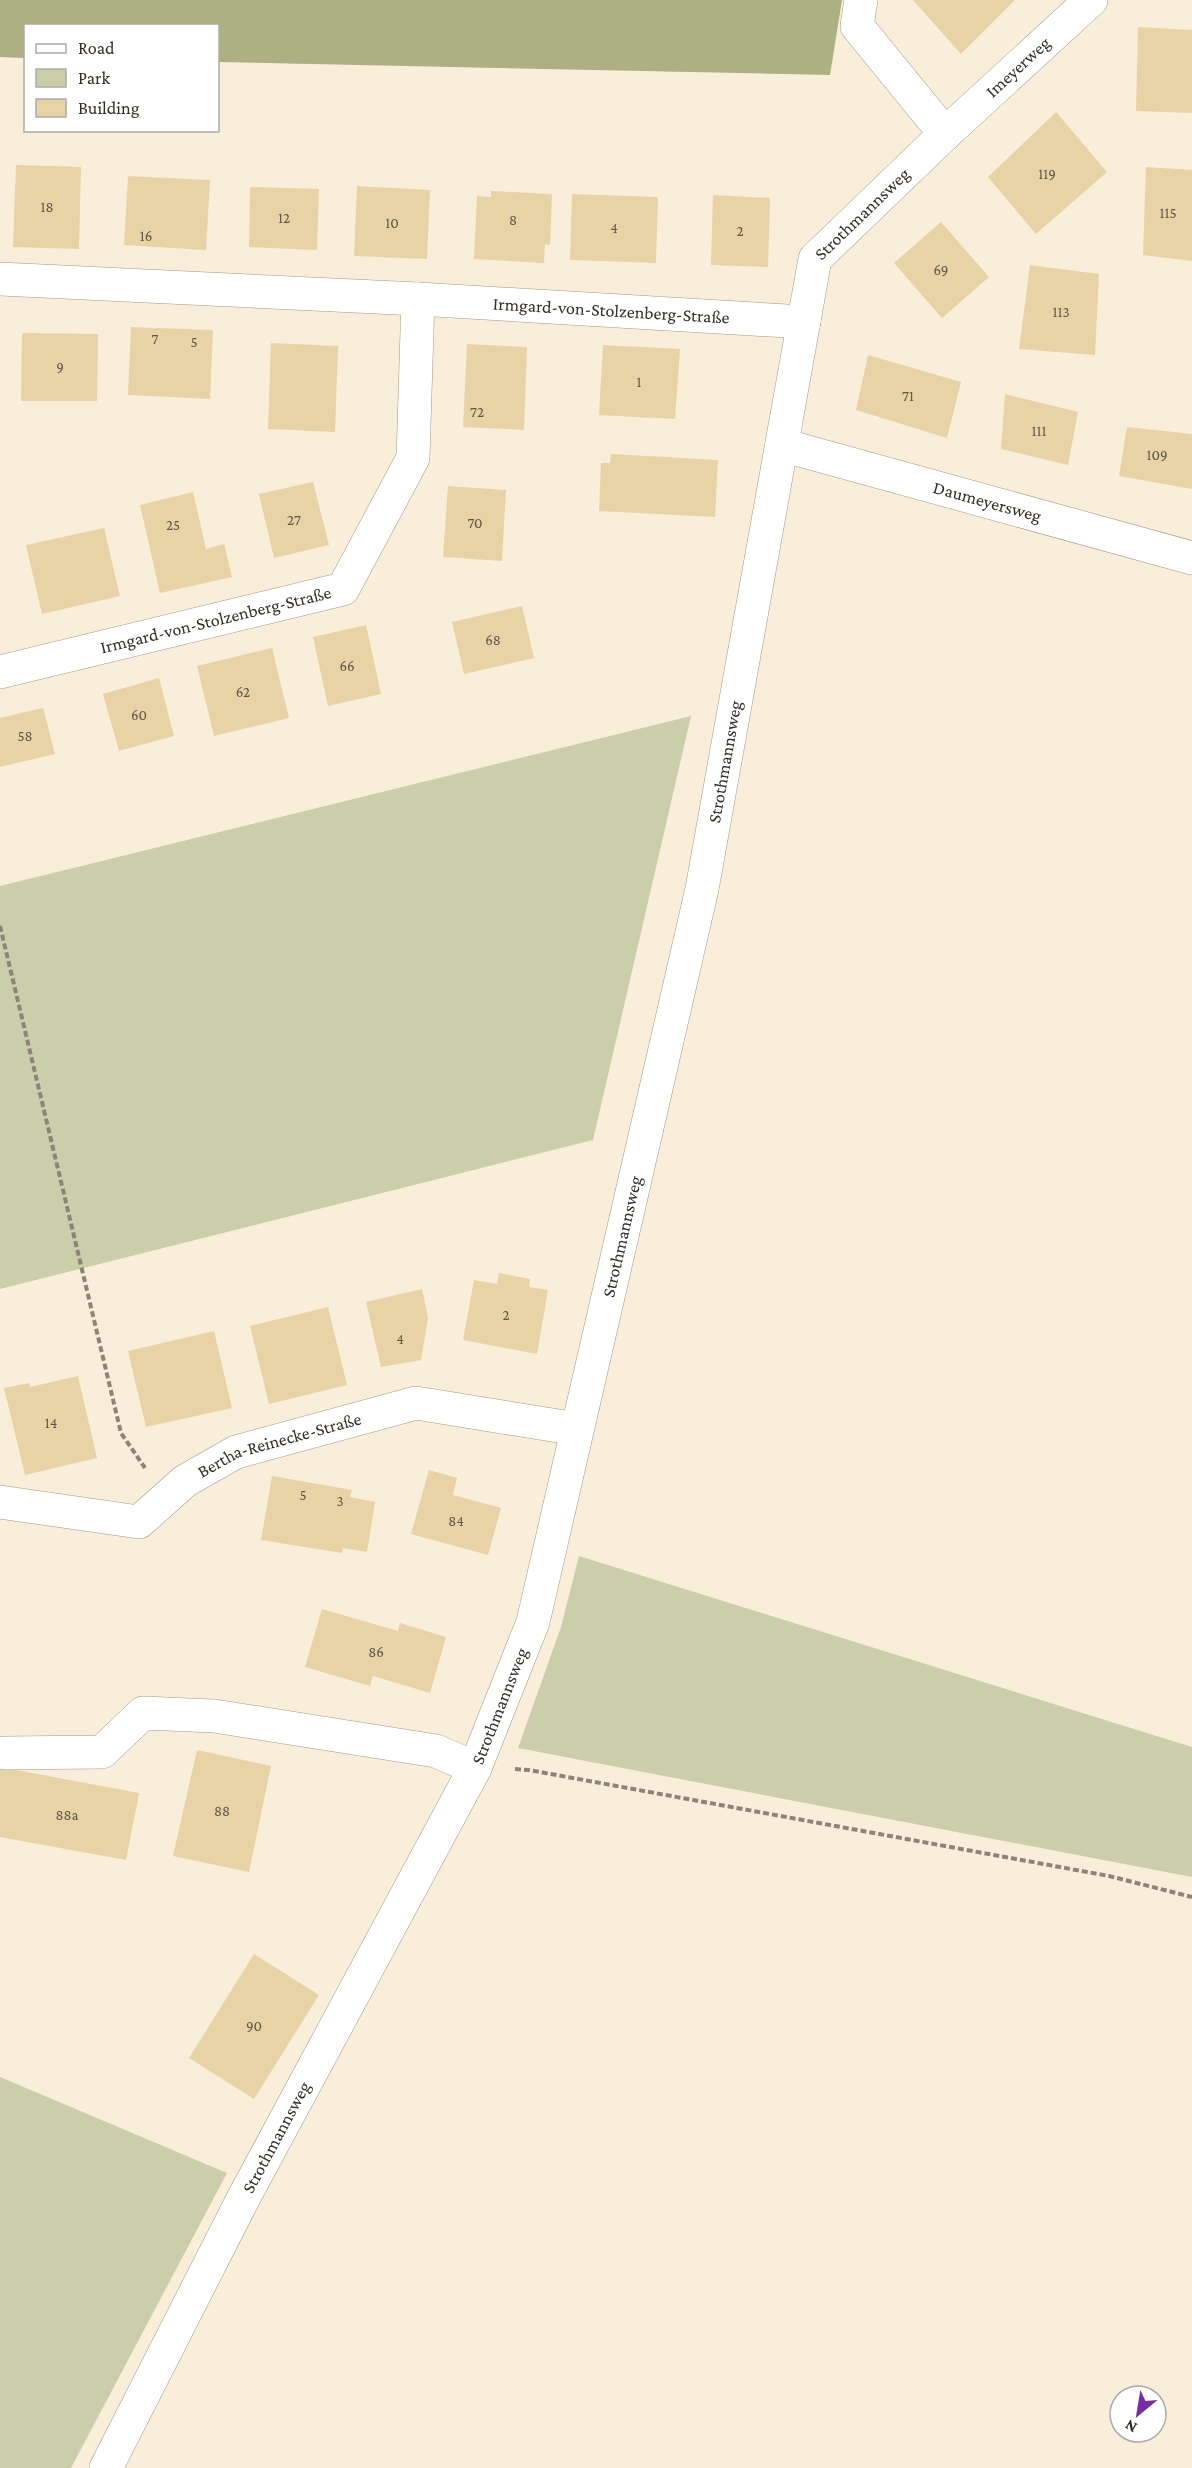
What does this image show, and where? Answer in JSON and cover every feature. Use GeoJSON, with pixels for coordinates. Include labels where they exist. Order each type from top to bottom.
{"type":"FeatureCollection","features":[{"type":"Feature","properties":{"kind":"street"},"geometry":{"type":"LineString","coordinates":[[861,0],[857,26],[945,134]]}},
{"type":"Feature","properties":{"kind":"street","name":"Imeyerweg"},"geometry":{"type":"LineString","coordinates":[[945,134],[1091,0]]}},
{"type":"Feature","properties":{"kind":"street","name":"Strothmannsweg"},"geometry":{"type":"LineString","coordinates":[[106,2468],[244,2197],[475,1768],[533,1622],[702,890],[815,259],[945,134]]}},
{"type":"Feature","properties":{"kind":"street","name":"Irmgard-von-Stolzenberg-Straße"},"geometry":{"type":"LineString","coordinates":[[0,279],[418,299],[804,322]]}},
{"type":"Feature","properties":{"kind":"street","name":"Irmgard-von-Stolzenberg-Straße"},"geometry":{"type":"LineString","coordinates":[[0,672],[343,589],[413,458],[418,299]]}},
{"type":"Feature","properties":{"kind":"street","name":"Daumeyersweg"},"geometry":{"type":"LineString","coordinates":[[782,445],[1192,558]]}},
{"type":"Feature","properties":{"kind":"street","name":"Bertha-Reinecke-Straße"},"geometry":{"type":"LineString","coordinates":[[0,1502],[139,1522],[185,1480],[236,1452],[416,1403],[577,1429]]}},
{"type":"Feature","properties":{"kind":"street"},"geometry":{"type":"LineString","coordinates":[[5,1753],[102,1752],[143,1713],[214,1716],[436,1751],[475,1768]]}},
{"type":"Feature","properties":{"kind":"path"},"geometry":{"type":"LineString","coordinates":[[0,927],[121,1433],[166,1498]]}},
{"type":"Feature","properties":{"kind":"path"},"geometry":{"type":"LineString","coordinates":[[475,1768],[530,1770],[1097,1873],[1192,1897]]}},
{"type":"Feature","properties":{"kind":"green space"},"geometry":{"type":"Polygon","coordinates":[[[0,0],[842,0],[830,75],[219,62],[219,24],[24,24],[24,58],[0,57],[0,0]]]}},
{"type":"Feature","properties":{"kind":"green space"},"geometry":{"type":"Polygon","coordinates":[[[691,716],[593,1140],[0,1289],[0,886],[691,716]]]}},
{"type":"Feature","properties":{"kind":"green space"},"geometry":{"type":"Polygon","coordinates":[[[579,1556],[1192,1747],[1192,1877],[518,1748],[561,1627],[579,1556]]]}},
{"type":"Feature","properties":{"kind":"green space"},"geometry":{"type":"Polygon","coordinates":[[[0,2077],[227,2173],[71,2468],[0,2468],[0,2077]]]}},
{"type":"Feature","properties":{"kind":"building"},"geometry":{"type":"Polygon","coordinates":[[[913,0],[1015,0],[961,54],[913,0]]]}},
{"type":"Feature","properties":{"kind":"building"},"geometry":{"type":"Polygon","coordinates":[[[1138,27],[1192,30],[1192,113],[1136,111],[1138,27]]]}},
{"type":"Feature","properties":{"kind":"building"},"geometry":{"type":"Polygon","coordinates":[[[1056,112],[1107,172],[1036,234],[988,177],[1056,112]]]}},
{"type":"Feature","properties":{"kind":"building"},"geometry":{"type":"Polygon","coordinates":[[[16,165],[81,167],[79,249],[13,247],[16,165]]]}},
{"type":"Feature","properties":{"kind":"building"},"geometry":{"type":"Polygon","coordinates":[[[1146,167],[1192,170],[1192,261],[1143,255],[1146,167]]]}},
{"type":"Feature","properties":{"kind":"building"},"geometry":{"type":"Polygon","coordinates":[[[128,176],[210,180],[206,250],[124,245],[128,176]]]}},
{"type":"Feature","properties":{"kind":"building"},"geometry":{"type":"Polygon","coordinates":[[[357,186],[430,190],[427,259],[354,256],[357,186]]]}},
{"type":"Feature","properties":{"kind":"building"},"geometry":{"type":"Polygon","coordinates":[[[250,187],[319,189],[317,250],[249,247],[250,187]]]}},
{"type":"Feature","properties":{"kind":"building"},"geometry":{"type":"Polygon","coordinates":[[[491,191],[552,194],[550,245],[545,244],[544,263],[474,259],[477,196],[491,197],[491,191]]]}},
{"type":"Feature","properties":{"kind":"building"},"geometry":{"type":"Polygon","coordinates":[[[572,194],[658,197],[656,263],[570,260],[572,194]]]}},
{"type":"Feature","properties":{"kind":"building"},"geometry":{"type":"Polygon","coordinates":[[[713,195],[770,198],[768,267],[711,265],[713,195]]]}},
{"type":"Feature","properties":{"kind":"building"},"geometry":{"type":"Polygon","coordinates":[[[941,222],[989,277],[942,318],[894,263],[941,222]]]}},
{"type":"Feature","properties":{"kind":"building"},"geometry":{"type":"Polygon","coordinates":[[[1030,265],[1099,274],[1095,355],[1019,349],[1030,265]]]}},
{"type":"Feature","properties":{"kind":"building"},"geometry":{"type":"Polygon","coordinates":[[[131,327],[213,330],[210,399],[128,395],[131,327]]]}},
{"type":"Feature","properties":{"kind":"building"},"geometry":{"type":"Polygon","coordinates":[[[22,333],[98,334],[97,401],[21,401],[22,333]]]}},
{"type":"Feature","properties":{"kind":"building"},"geometry":{"type":"Polygon","coordinates":[[[271,343],[338,346],[335,432],[268,429],[271,343]]]}},
{"type":"Feature","properties":{"kind":"building"},"geometry":{"type":"Polygon","coordinates":[[[467,344],[527,347],[524,430],[463,427],[467,344]]]}},
{"type":"Feature","properties":{"kind":"building"},"geometry":{"type":"Polygon","coordinates":[[[603,345],[680,349],[675,419],[599,415],[603,345]]]}},
{"type":"Feature","properties":{"kind":"building"},"geometry":{"type":"Polygon","coordinates":[[[868,355],[961,382],[947,438],[856,410],[868,355]]]}},
{"type":"Feature","properties":{"kind":"building"},"geometry":{"type":"Polygon","coordinates":[[[1005,394],[1078,412],[1068,465],[1001,449],[1005,394]]]}},
{"type":"Feature","properties":{"kind":"building"},"geometry":{"type":"Polygon","coordinates":[[[1127,427],[1192,434],[1192,489],[1119,476],[1127,427]]]}},
{"type":"Feature","properties":{"kind":"building"},"geometry":{"type":"Polygon","coordinates":[[[611,454],[718,460],[715,517],[599,511],[601,463],[610,463],[611,454]]]}},
{"type":"Feature","properties":{"kind":"building"},"geometry":{"type":"Polygon","coordinates":[[[313,482],[329,545],[274,558],[259,494],[313,482]]]}},
{"type":"Feature","properties":{"kind":"building"},"geometry":{"type":"Polygon","coordinates":[[[448,486],[506,490],[502,561],[443,557],[448,486]]]}},
{"type":"Feature","properties":{"kind":"building"},"geometry":{"type":"Polygon","coordinates":[[[193,492],[206,549],[224,544],[232,577],[160,593],[140,505],[193,492]]]}},
{"type":"Feature","properties":{"kind":"building"},"geometry":{"type":"Polygon","coordinates":[[[104,528],[120,596],[42,614],[26,545],[104,528]]]}},
{"type":"Feature","properties":{"kind":"building"},"geometry":{"type":"Polygon","coordinates":[[[522,606],[534,658],[464,674],[452,622],[522,606]]]}},
{"type":"Feature","properties":{"kind":"building"},"geometry":{"type":"Polygon","coordinates":[[[366,625],[381,694],[328,706],[313,637],[366,625]]]}},
{"type":"Feature","properties":{"kind":"building"},"geometry":{"type":"Polygon","coordinates":[[[272,648],[289,718],[214,736],[197,666],[272,648]]]}},
{"type":"Feature","properties":{"kind":"building"},"geometry":{"type":"Polygon","coordinates":[[[159,678],[174,736],[119,751],[103,694],[159,678]]]}},
{"type":"Feature","properties":{"kind":"building"},"geometry":{"type":"Polygon","coordinates":[[[43,708],[55,754],[0,767],[0,718],[43,708]]]}},
{"type":"Feature","properties":{"kind":"building"},"geometry":{"type":"Polygon","coordinates":[[[499,1273],[530,1279],[529,1287],[548,1290],[537,1354],[463,1340],[474,1280],[497,1284],[499,1273]]]}},
{"type":"Feature","properties":{"kind":"building"},"geometry":{"type":"Polygon","coordinates":[[[422,1289],[428,1318],[421,1360],[381,1367],[366,1302],[422,1289]]]}},
{"type":"Feature","properties":{"kind":"building"},"geometry":{"type":"Polygon","coordinates":[[[328,1307],[347,1385],[269,1404],[250,1326],[328,1307]]]}},
{"type":"Feature","properties":{"kind":"building"},"geometry":{"type":"Polygon","coordinates":[[[214,1331],[232,1408],[146,1427],[128,1351],[214,1331]]]}},
{"type":"Feature","properties":{"kind":"building"},"geometry":{"type":"Polygon","coordinates":[[[78,1376],[97,1458],[25,1475],[4,1388],[29,1383],[30,1387],[78,1376]]]}},
{"type":"Feature","properties":{"kind":"building"},"geometry":{"type":"Polygon","coordinates":[[[429,1470],[457,1478],[453,1495],[501,1508],[488,1555],[411,1534],[429,1470]]]}},
{"type":"Feature","properties":{"kind":"building"},"geometry":{"type":"Polygon","coordinates":[[[272,1476],[352,1490],[350,1497],[375,1502],[367,1552],[343,1548],[342,1553],[261,1540],[272,1476]]]}},
{"type":"Feature","properties":{"kind":"building"},"geometry":{"type":"Polygon","coordinates":[[[322,1609],[398,1631],[400,1623],[446,1637],[430,1693],[373,1676],[370,1686],[305,1667],[322,1609]]]}},
{"type":"Feature","properties":{"kind":"building"},"geometry":{"type":"Polygon","coordinates":[[[197,1750],[271,1766],[249,1872],[173,1856],[197,1750]]]}},
{"type":"Feature","properties":{"kind":"building"},"geometry":{"type":"Polygon","coordinates":[[[0,1767],[139,1793],[126,1860],[0,1837],[0,1767]]]}},
{"type":"Feature","properties":{"kind":"building"},"geometry":{"type":"Polygon","coordinates":[[[254,1954],[319,1995],[254,2099],[189,2058],[254,1954]]]}}]}
